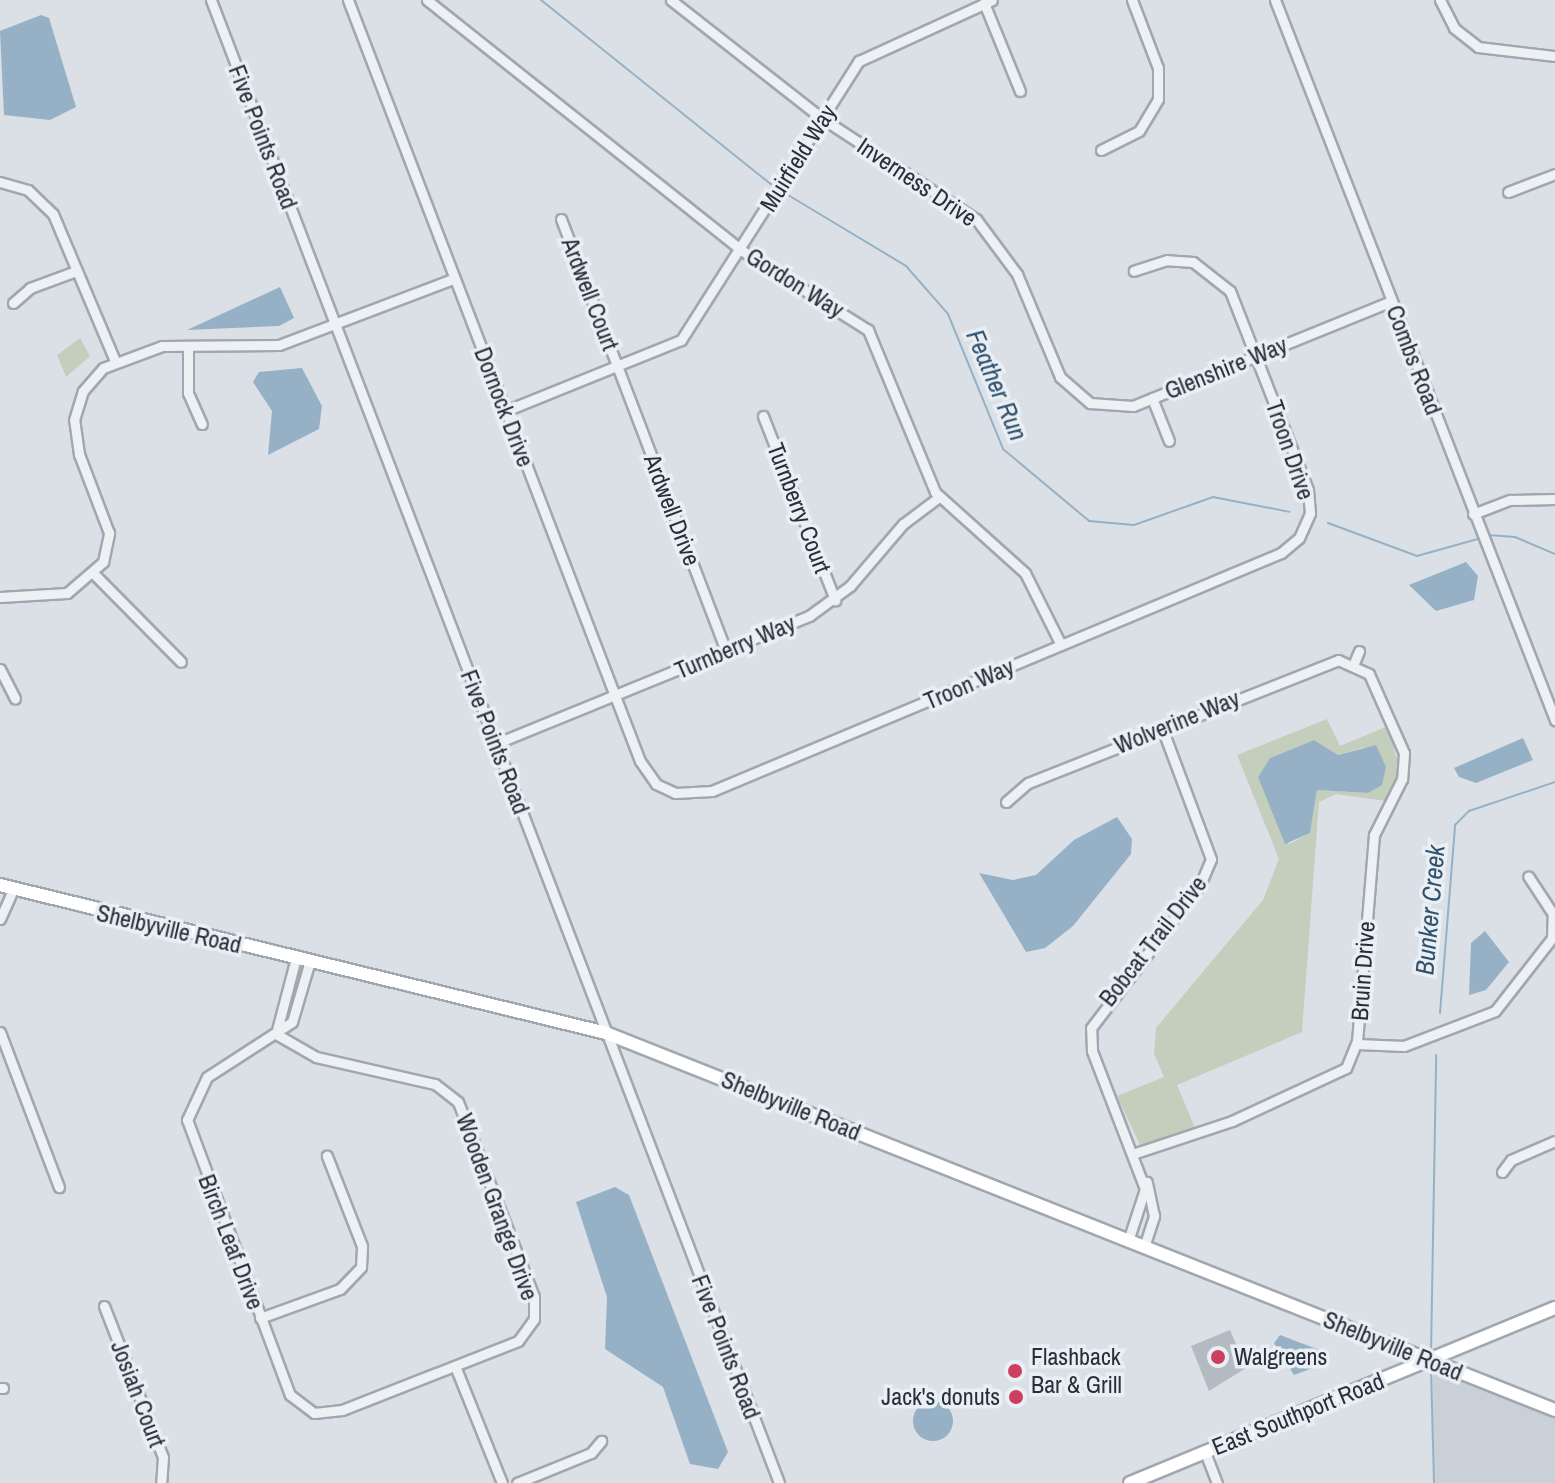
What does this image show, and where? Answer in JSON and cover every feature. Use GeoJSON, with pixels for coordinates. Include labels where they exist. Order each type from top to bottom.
{"type":"FeatureCollection","features":[{"type":"Feature","properties":{"kind":"main road","name":"Shelbyville Road"},"geometry":{"type":"LineString","coordinates":[[6,888],[606,1033],[1555,1410]]}},
{"type":"Feature","properties":{"kind":"main road","name":"East Southport Road"},"geometry":{"type":"LineString","coordinates":[[1130,1483],[1555,1308]]}},
{"type":"Feature","properties":{"kind":"street","name":"Five Points Road"},"geometry":{"type":"LineString","coordinates":[[211,0],[779,1483]]}},
{"type":"Feature","properties":{"kind":"street","name":"Gordon Way"},"geometry":{"type":"LineString","coordinates":[[427,0],[741,250],[870,332],[939,497],[1025,573],[1061,645]]}},
{"type":"Feature","properties":{"kind":"street","name":"Inverness Drive"},"geometry":{"type":"LineString","coordinates":[[671,0],[823,119],[948,197],[987,230],[1021,281],[1064,383]]}},
{"type":"Feature","properties":{"kind":"street"},"geometry":{"type":"LineString","coordinates":[[1101,150],[1139,131],[1158,99],[1159,72],[1132,0]]}},
{"type":"Feature","properties":{"kind":"street","name":"Combs Road"},"geometry":{"type":"LineString","coordinates":[[1275,0],[1555,720]]}},
{"type":"Feature","properties":{"kind":"street"},"geometry":{"type":"LineString","coordinates":[[1440,0],[1452,25],[1478,47],[1555,56]]}},
{"type":"Feature","properties":{"kind":"street","name":"Dornock Drive"},"geometry":{"type":"LineString","coordinates":[[350,1],[644,770],[683,795]]}},
{"type":"Feature","properties":{"kind":"street"},"geometry":{"type":"LineString","coordinates":[[988,2],[1020,91]]}},
{"type":"Feature","properties":{"kind":"street","name":"Muirfield Way"},"geometry":{"type":"LineString","coordinates":[[505,411],[681,340],[868,53],[988,2]]}},
{"type":"Feature","properties":{"kind":"street"},"geometry":{"type":"LineString","coordinates":[[1508,192],[1555,174]]}},
{"type":"Feature","properties":{"kind":"street"},"geometry":{"type":"LineString","coordinates":[[0,182],[26,189],[53,214],[115,361]]}},
{"type":"Feature","properties":{"kind":"street","name":"Ardwell Court"},"geometry":{"type":"LineString","coordinates":[[561,219],[618,368]]}},
{"type":"Feature","properties":{"kind":"street","name":"Troon Drive"},"geometry":{"type":"LineString","coordinates":[[1134,271],[1178,260],[1213,272],[1232,294],[1310,505],[1299,538],[1253,565]]}},
{"type":"Feature","properties":{"kind":"street"},"geometry":{"type":"LineString","coordinates":[[13,303],[30,288],[76,271]]}},
{"type":"Feature","properties":{"kind":"street"},"geometry":{"type":"LineString","coordinates":[[0,597],[67,593],[95,575],[109,533],[79,454],[74,420],[87,385],[115,361],[150,348],[258,349],[455,278]]}},
{"type":"Feature","properties":{"kind":"street","name":"Glenshire Way"},"geometry":{"type":"LineString","coordinates":[[1064,383],[1102,407],[1152,398],[1391,301]]}},
{"type":"Feature","properties":{"kind":"street"},"geometry":{"type":"LineString","coordinates":[[188,347],[188,393],[202,424]]}},
{"type":"Feature","properties":{"kind":"street","name":"Ardwell Drive"},"geometry":{"type":"LineString","coordinates":[[618,368],[726,651]]}},
{"type":"Feature","properties":{"kind":"street"},"geometry":{"type":"LineString","coordinates":[[1152,398],[1169,441]]}},
{"type":"Feature","properties":{"kind":"street","name":"Turnberry Court"},"geometry":{"type":"LineString","coordinates":[[763,416],[835,600]]}},
{"type":"Feature","properties":{"kind":"street","name":"Turnberry Way"},"geometry":{"type":"LineString","coordinates":[[495,744],[616,698],[835,600],[903,524],[939,497]]}},
{"type":"Feature","properties":{"kind":"street"},"geometry":{"type":"LineString","coordinates":[[1473,514],[1510,500],[1555,499]]}},
{"type":"Feature","properties":{"kind":"street","name":"Troon Way"},"geometry":{"type":"LineString","coordinates":[[683,795],[708,793],[1253,565]]}},
{"type":"Feature","properties":{"kind":"street"},"geometry":{"type":"LineString","coordinates":[[95,575],[181,662]]}},
{"type":"Feature","properties":{"kind":"street"},"geometry":{"type":"LineString","coordinates":[[1354,663],[1359,651]]}},
{"type":"Feature","properties":{"kind":"street","name":"Wolverine Way"},"geometry":{"type":"LineString","coordinates":[[1006,802],[1028,783],[1320,663],[1354,663]]}},
{"type":"Feature","properties":{"kind":"street","name":"Bruin Drive"},"geometry":{"type":"LineString","coordinates":[[1133,1154],[1325,1083],[1346,1068],[1357,1044],[1374,835],[1405,766],[1378,687],[1354,663]]}},
{"type":"Feature","properties":{"kind":"street"},"geometry":{"type":"LineString","coordinates":[[0,669],[15,698]]}},
{"type":"Feature","properties":{"kind":"street","name":"Bobcat Trail Drive"},"geometry":{"type":"LineString","coordinates":[[1144,1247],[1154,1204],[1092,1051],[1091,1028],[1200,885],[1211,859],[1162,728]]}},
{"type":"Feature","properties":{"kind":"street"},"geometry":{"type":"LineString","coordinates":[[1357,1044],[1404,1046],[1495,1011],[1552,938],[1553,914],[1528,876]]}},
{"type":"Feature","properties":{"kind":"street"},"geometry":{"type":"LineString","coordinates":[[0,919],[6,888]]}},
{"type":"Feature","properties":{"kind":"street"},"geometry":{"type":"LineString","coordinates":[[276,1032],[296,958]]}},
{"type":"Feature","properties":{"kind":"street","name":"Birch Leaf Drive"},"geometry":{"type":"LineString","coordinates":[[310,961],[292,1022],[207,1077],[187,1120],[290,1395],[314,1413],[342,1410],[455,1366]]}},
{"type":"Feature","properties":{"kind":"street"},"geometry":{"type":"LineString","coordinates":[[0,1032],[59,1187]]}},
{"type":"Feature","properties":{"kind":"street","name":"Wooden Grange Drive"},"geometry":{"type":"LineString","coordinates":[[276,1032],[316,1057],[435,1084],[458,1102],[536,1310],[518,1341],[455,1366]]}},
{"type":"Feature","properties":{"kind":"street"},"geometry":{"type":"LineString","coordinates":[[1502,1172],[1555,1141]]}},
{"type":"Feature","properties":{"kind":"street","name":"Bobcat Trail Drive"},"geometry":{"type":"LineString","coordinates":[[1128,1241],[1146,1203],[1133,1154]]}},
{"type":"Feature","properties":{"kind":"street"},"geometry":{"type":"LineString","coordinates":[[260,1318],[340,1289],[361,1267],[362,1246],[327,1156]]}},
{"type":"Feature","properties":{"kind":"street","name":"Josiah Court"},"geometry":{"type":"LineString","coordinates":[[104,1306],[163,1457],[161,1483]]}},
{"type":"Feature","properties":{"kind":"street"},"geometry":{"type":"LineString","coordinates":[[455,1366],[502,1483]]}},
{"type":"Feature","properties":{"kind":"street"},"geometry":{"type":"LineString","coordinates":[[517,1483],[582,1457],[601,1441]]}},
{"type":"Feature","properties":{"kind":"street"},"geometry":{"type":"LineString","coordinates":[[1205,1452],[1217,1483]]}},
{"type":"Feature","properties":{"kind":"shaded area"},"geometry":{"type":"Polygon","coordinates":[[[1432,1362],[1555,1410],[1555,1483],[1434,1483],[1432,1362]]]}},
{"type":"Feature","properties":{"kind":"green space"},"geometry":{"type":"Polygon","coordinates":[[[80,338],[90,356],[66,377],[57,355],[80,338]]]}},
{"type":"Feature","properties":{"kind":"green space"},"geometry":{"type":"Polygon","coordinates":[[[1327,719],[1340,746],[1388,726],[1400,771],[1386,801],[1336,794],[1319,802],[1302,1032],[1177,1085],[1195,1128],[1141,1147],[1117,1096],[1164,1077],[1154,1053],[1156,1028],[1263,900],[1279,859],[1237,755],[1327,719]],[[1314,740],[1270,758],[1258,777],[1289,844],[1310,833],[1317,790],[1368,793],[1383,778],[1386,767],[1364,747],[1338,755],[1314,740]]]}},
{"type":"Feature","properties":{"kind":"water"},"geometry":{"type":"Polygon","coordinates":[[[41,15],[49,18],[76,107],[50,120],[4,115],[0,31],[41,15]]]}},
{"type":"Feature","properties":{"kind":"water"},"geometry":{"type":"Polygon","coordinates":[[[280,287],[294,318],[279,326],[187,330],[280,287]]]}},
{"type":"Feature","properties":{"kind":"water"},"geometry":{"type":"Polygon","coordinates":[[[302,368],[322,406],[319,429],[268,455],[272,411],[253,382],[259,372],[302,368]]]}},
{"type":"Feature","properties":{"kind":"water"},"geometry":{"type":"Polygon","coordinates":[[[1466,562],[1478,576],[1474,600],[1436,611],[1409,585],[1466,562]]]}},
{"type":"Feature","properties":{"kind":"water"},"geometry":{"type":"Polygon","coordinates":[[[1523,738],[1533,760],[1476,783],[1459,777],[1454,768],[1523,738]]]}},
{"type":"Feature","properties":{"kind":"water"},"geometry":{"type":"Polygon","coordinates":[[[1314,740],[1338,755],[1376,745],[1386,767],[1382,785],[1368,793],[1317,790],[1310,833],[1285,844],[1258,777],[1270,758],[1314,740]]]}},
{"type":"Feature","properties":{"kind":"water"},"geometry":{"type":"Polygon","coordinates":[[[1117,817],[1132,839],[1131,854],[1073,926],[1045,948],[1026,952],[979,873],[1013,880],[1036,875],[1074,840],[1117,817]]]}},
{"type":"Feature","properties":{"kind":"water"},"geometry":{"type":"Polygon","coordinates":[[[1485,931],[1509,962],[1486,990],[1469,995],[1471,943],[1485,931]]]}},
{"type":"Feature","properties":{"kind":"water"},"geometry":{"type":"Polygon","coordinates":[[[615,1187],[629,1195],[728,1452],[718,1469],[690,1464],[663,1387],[605,1349],[607,1297],[576,1202],[615,1187]]]}},
{"type":"Feature","properties":{"kind":"water"},"geometry":{"type":"Polygon","coordinates":[[[1280,1335],[1330,1354],[1326,1363],[1294,1375],[1274,1343],[1280,1335]]]}},
{"type":"Feature","properties":{"kind":"water"},"geometry":{"type":"Polygon","coordinates":[[[933,1401],[947,1407],[953,1421],[947,1435],[933,1441],[919,1435],[913,1421],[919,1407],[933,1401]]]}},
{"type":"Feature","properties":{"kind":"building","name":"Walgreens"},"geometry":{"type":"Polygon","coordinates":[[[1230,1330],[1246,1368],[1209,1391],[1191,1346],[1230,1330]]]}},
{"type":"Feature","properties":{"kind":"waterway","name":"Feather Run"},"geometry":{"type":"LineString","coordinates":[[541,0],[772,185]]}},
{"type":"Feature","properties":{"kind":"waterway","name":"Feather Run"},"geometry":{"type":"LineString","coordinates":[[788,195],[906,266],[948,314],[1003,449],[1089,521],[1134,525],[1213,497],[1290,512]]}},
{"type":"Feature","properties":{"kind":"waterway","name":"Feather Run"},"geometry":{"type":"LineString","coordinates":[[1328,523],[1417,556],[1478,539]]}},
{"type":"Feature","properties":{"kind":"waterway","name":"Feather Run"},"geometry":{"type":"LineString","coordinates":[[1488,535],[1515,537],[1555,554]]}},
{"type":"Feature","properties":{"kind":"waterway","name":"Bunker Creek"},"geometry":{"type":"LineString","coordinates":[[1440,1013],[1455,825],[1469,811],[1555,782]]}},
{"type":"Feature","properties":{"kind":"waterway","name":"Bunker Creek"},"geometry":{"type":"LineString","coordinates":[[1431,1353],[1436,1055]]}},
{"type":"Feature","properties":{"kind":"waterway","name":"Bunker Creek"},"geometry":{"type":"LineString","coordinates":[[1431,1369],[1434,1483]]}},
{"type":"Feature","properties":{"kind":"place","name":"Walgreens"},"geometry":{"type":"Point","coordinates":[1218,1357]}},
{"type":"Feature","properties":{"kind":"place","name":"Flashback Bar & Grill"},"geometry":{"type":"Point","coordinates":[1015,1371]}},
{"type":"Feature","properties":{"kind":"place","name":"Jack's donuts"},"geometry":{"type":"Point","coordinates":[1016,1397]}}]}
